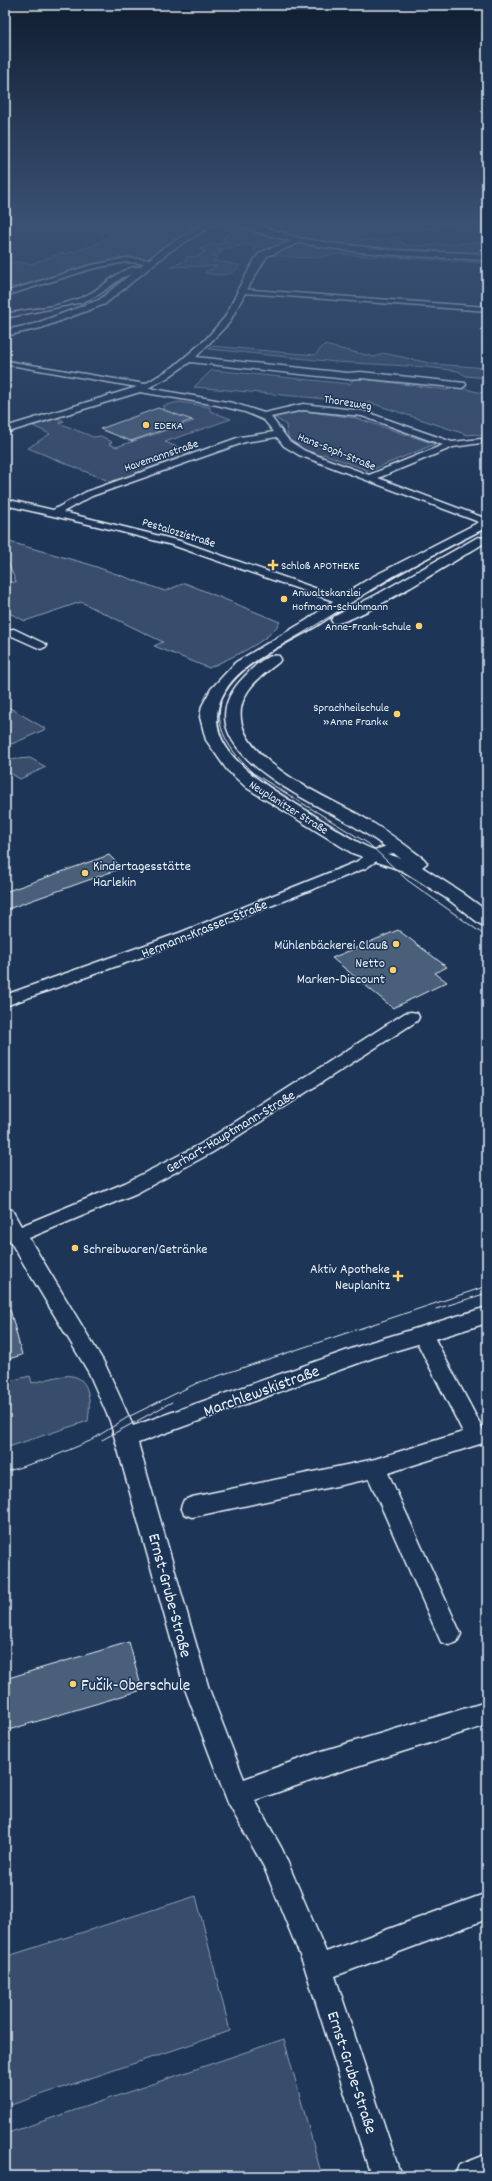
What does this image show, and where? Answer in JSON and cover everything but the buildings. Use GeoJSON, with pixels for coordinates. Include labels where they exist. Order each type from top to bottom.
{"type":"FeatureCollection","features":[{"type":"Feature","properties":{"kind":"main road"},"geometry":{"type":"LineString","coordinates":[[5,333],[43,324]]}},
{"type":"Feature","properties":{"kind":"street"},"geometry":{"type":"LineString","coordinates":[[5,430],[143,388],[162,380],[189,359],[224,324]]}},
{"type":"Feature","properties":{"kind":"street"},"geometry":{"type":"LineString","coordinates":[[189,359],[462,385]]}},
{"type":"Feature","properties":{"kind":"street","name":"Hans-Soph-Straße"},"geometry":{"type":"LineString","coordinates":[[10,363],[143,388],[172,397],[229,405],[263,416],[275,425],[285,442],[302,453],[487,522]]}},
{"type":"Feature","properties":{"kind":"street","name":"Thorezweg"},"geometry":{"type":"LineString","coordinates":[[263,416],[303,407],[363,414],[451,445]]}},
{"type":"Feature","properties":{"kind":"street","name":"Havemannstraße"},"geometry":{"type":"LineString","coordinates":[[56,512],[89,494],[243,439],[280,434]]}},
{"type":"Feature","properties":{"kind":"street","name":"Thorezweg"},"geometry":{"type":"LineString","coordinates":[[369,478],[451,445],[478,441]]}},
{"type":"Feature","properties":{"kind":"street","name":"Pestalozzistraße"},"geometry":{"type":"LineString","coordinates":[[5,502],[56,512],[176,543],[342,601]]}},
{"type":"Feature","properties":{"kind":"street","name":"Neuplanitzer Straße"},"geometry":{"type":"LineString","coordinates":[[487,522],[407,563],[342,601],[317,619],[233,672],[224,681],[214,695],[208,717],[214,740],[233,767],[248,782],[358,849],[409,867],[455,896],[487,920]]}},
{"type":"Feature","properties":{"kind":"street","name":"Neuplanitzer Straße"},"geometry":{"type":"LineString","coordinates":[[455,896],[438,878],[374,830],[262,765],[236,735],[232,714],[242,687],[255,673],[279,656],[360,607],[381,598],[487,537]]}},
{"type":"Feature","properties":{"kind":"street"},"geometry":{"type":"LineString","coordinates":[[342,601],[360,607]]}},
{"type":"Feature","properties":{"kind":"street"},"geometry":{"type":"LineString","coordinates":[[5,633],[14,632],[42,646]]}},
{"type":"Feature","properties":{"kind":"street","name":"Hermann-Krasser-Straße"},"geometry":{"type":"LineString","coordinates":[[5,1001],[106,966],[285,896],[361,865],[375,855],[398,847]]}},
{"type":"Feature","properties":{"kind":"street","name":"Gerhart-Hauptmann-Straße"},"geometry":{"type":"LineString","coordinates":[[16,1236],[131,1188],[207,1148],[411,1017]]}},
{"type":"Feature","properties":{"kind":"street"},"geometry":{"type":"LineString","coordinates":[[5,1215],[16,1236],[98,1370],[117,1412],[126,1438]]}},
{"type":"Feature","properties":{"kind":"street","name":"Marchlewskistraße"},"geometry":{"type":"LineString","coordinates":[[126,1438],[378,1348],[487,1315]]}},
{"type":"Feature","properties":{"kind":"street"},"geometry":{"type":"LineString","coordinates":[[192,1507],[374,1468],[476,1438],[423,1335]]}},
{"type":"Feature","properties":{"kind":"street","name":"Ernst-Grube-Straße"},"geometry":{"type":"LineString","coordinates":[[126,1438],[197,1689],[237,1794],[273,1858],[319,1968],[386,2176]]}},
{"type":"Feature","properties":{"kind":"street"},"geometry":{"type":"LineString","coordinates":[[374,1468],[449,1634]]}},
{"type":"Feature","properties":{"kind":"street"},"geometry":{"type":"LineString","coordinates":[[237,1794],[322,1764],[483,1714]]}},
{"type":"Feature","properties":{"kind":"street"},"geometry":{"type":"LineString","coordinates":[[319,1968],[487,1906]]}},
{"type":"Feature","properties":{"kind":"street"},"geometry":{"type":"LineString","coordinates":[[470,2176],[487,2169]]}},
{"type":"Feature","properties":{"kind":"shaded area"},"geometry":{"type":"Polygon","coordinates":[[[324,345],[375,357],[383,353],[434,364],[487,368],[487,378],[466,376],[458,371],[426,367],[336,362],[209,349],[212,346],[315,355],[324,345]]]}},
{"type":"Feature","properties":{"kind":"shaded area"},"geometry":{"type":"Polygon","coordinates":[[[212,370],[350,384],[355,378],[448,390],[452,386],[487,394],[487,438],[476,434],[468,435],[371,403],[194,387],[212,370]]]}},
{"type":"Feature","properties":{"kind":"shaded area"},"geometry":{"type":"Polygon","coordinates":[[[179,402],[210,407],[210,411],[231,419],[165,442],[192,453],[111,482],[28,448],[50,434],[33,426],[57,418],[64,421],[59,423],[93,437],[101,436],[112,442],[109,444],[116,447],[194,421],[162,409],[165,408],[162,406],[179,402]]]}},
{"type":"Feature","properties":{"kind":"shaded area"},"geometry":{"type":"Polygon","coordinates":[[[303,411],[356,418],[435,444],[369,471],[324,454],[317,457],[300,449],[292,443],[287,432],[286,425],[274,417],[303,411]]]}},
{"type":"Feature","properties":{"kind":"shaded area"},"geometry":{"type":"Polygon","coordinates":[[[6,541],[88,564],[165,591],[185,583],[280,622],[274,630],[258,643],[209,668],[154,646],[163,642],[81,602],[25,621],[5,611],[5,582],[16,582],[5,555],[6,541]]]}},
{"type":"Feature","properties":{"kind":"shaded area"},"geometry":{"type":"Polygon","coordinates":[[[5,705],[46,729],[12,744],[5,740],[5,705]]]}},
{"type":"Feature","properties":{"kind":"shaded area"},"geometry":{"type":"Polygon","coordinates":[[[30,758],[46,767],[20,779],[5,770],[5,760],[30,758]]]}},
{"type":"Feature","properties":{"kind":"shaded area"},"geometry":{"type":"Polygon","coordinates":[[[30,1376],[32,1383],[63,1376],[72,1376],[79,1379],[84,1383],[89,1397],[88,1421],[5,1448],[5,1382],[30,1376]]]}},
{"type":"Feature","properties":{"kind":"shaded area"},"geometry":{"type":"Polygon","coordinates":[[[196,1896],[230,2031],[5,2107],[5,1957],[196,1896]]]}},
{"type":"Feature","properties":{"kind":"shaded area"},"geometry":{"type":"Polygon","coordinates":[[[284,2039],[322,2176],[5,2176],[5,2134],[284,2039]]]}},
{"type":"Feature","properties":{"kind":"tram line"},"geometry":{"type":"LineString","coordinates":[[487,528],[400,574],[273,650],[249,667],[229,687],[223,697],[219,712],[220,723],[227,742],[239,759],[253,773],[369,844],[407,880],[487,937]]}},
{"type":"Feature","properties":{"kind":"tram line"},"geometry":{"type":"LineString","coordinates":[[5,1472],[50,1458],[90,1441],[128,1417],[197,1383],[487,1286]]}},
{"type":"Feature","properties":{"kind":"tram line"},"geometry":{"type":"LineString","coordinates":[[436,1309],[487,1293]]}},
{"type":"Feature","properties":{"kind":"tram line"},"geometry":{"type":"LineString","coordinates":[[102,1440],[172,1402]]}},
{"type":"Feature","properties":{"kind":"place","name":"EDEKA"},"geometry":{"type":"Point","coordinates":[146,425]}},
{"type":"Feature","properties":{"kind":"place","name":"Schloß APOTHEKE"},"geometry":{"type":"Point","coordinates":[273,565]}},
{"type":"Feature","properties":{"kind":"place","name":"Anwaltskanzlei Hofmann-Schuhmann"},"geometry":{"type":"Point","coordinates":[284,599]}},
{"type":"Feature","properties":{"kind":"place","name":"Anne-Frank-Schule"},"geometry":{"type":"Point","coordinates":[419,626]}},
{"type":"Feature","properties":{"kind":"place","name":"Sprachheilschule »Anne Frank«"},"geometry":{"type":"Point","coordinates":[397,714]}},
{"type":"Feature","properties":{"kind":"place","name":"Kindertagesstätte Harlekin"},"geometry":{"type":"Point","coordinates":[85,873]}},
{"type":"Feature","properties":{"kind":"place","name":"Mühlenbäckerei Clauß"},"geometry":{"type":"Point","coordinates":[396,944]}},
{"type":"Feature","properties":{"kind":"place","name":"Netto Marken-Discount"},"geometry":{"type":"Point","coordinates":[393,970]}},
{"type":"Feature","properties":{"kind":"place","name":"Schreibwaren/Getränke"},"geometry":{"type":"Point","coordinates":[75,1248]}},
{"type":"Feature","properties":{"kind":"place","name":"Aktiv Apotheke Neuplanitz"},"geometry":{"type":"Point","coordinates":[398,1276]}},
{"type":"Feature","properties":{"kind":"place","name":"Fučik-Oberschule"},"geometry":{"type":"Point","coordinates":[73,1684]}}]}
